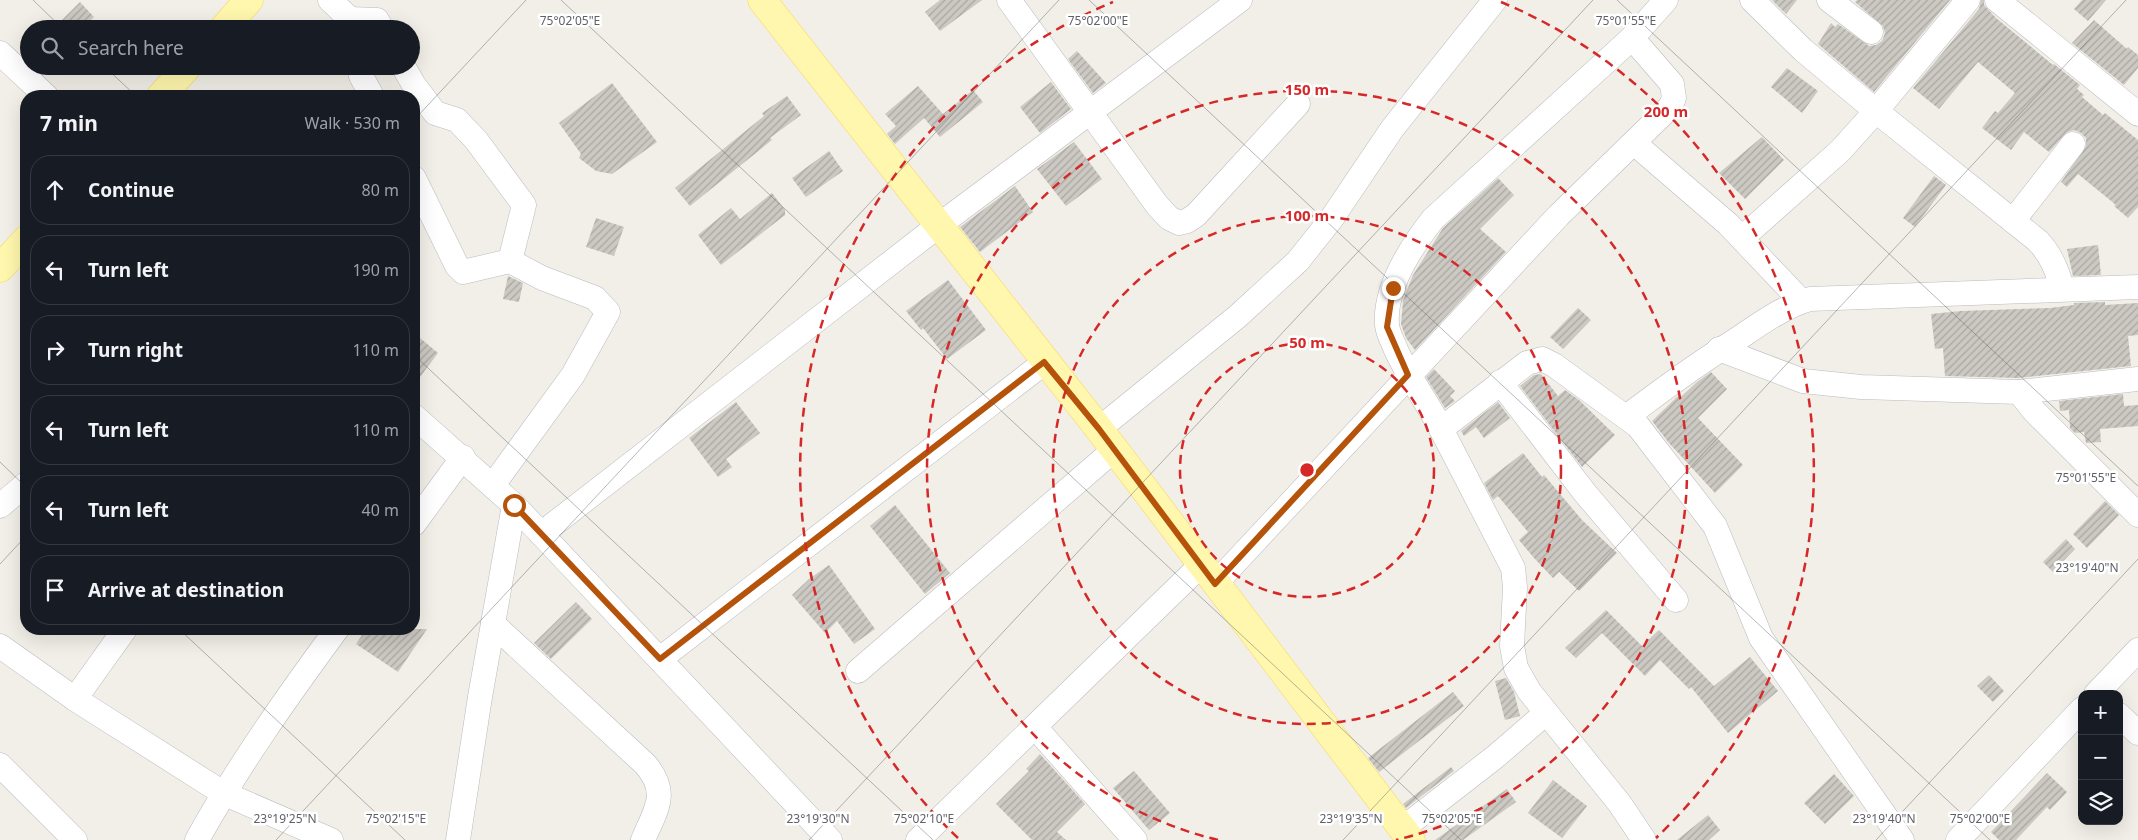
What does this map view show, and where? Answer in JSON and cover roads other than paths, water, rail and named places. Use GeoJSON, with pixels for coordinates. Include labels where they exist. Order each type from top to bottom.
{"type":"FeatureCollection","features":[{"type":"Feature","properties":{"kind":"main road"},"geometry":{"type":"LineString","coordinates":[[231,20],[249,0]]}},
{"type":"Feature","properties":{"kind":"main road"},"geometry":{"type":"LineString","coordinates":[[762,0],[1106,440],[1406,835]]}},
{"type":"Feature","properties":{"kind":"main road"},"geometry":{"type":"LineString","coordinates":[[166,90],[180,75]]}},
{"type":"Feature","properties":{"kind":"main road"},"geometry":{"type":"LineString","coordinates":[[0,268],[20,246]]}},
{"type":"Feature","properties":{"kind":"street"},"geometry":{"type":"LineString","coordinates":[[330,0],[348,20]]}},
{"type":"Feature","properties":{"kind":"street"},"geometry":{"type":"LineString","coordinates":[[541,534],[938,226],[1240,0]]}},
{"type":"Feature","properties":{"kind":"street"},"geometry":{"type":"LineString","coordinates":[[858,671],[1298,261],[1332,218],[1392,130],[1495,0]]}},
{"type":"Feature","properties":{"kind":"street"},"geometry":{"type":"LineString","coordinates":[[1644,840],[1620,804],[1529,691],[1516,668],[1512,646],[1515,586],[1513,568],[1441,429],[1408,375],[1390,336],[1387,316],[1393,288],[1404,261],[1432,219],[1632,38],[1666,0]]}},
{"type":"Feature","properties":{"kind":"street"},"geometry":{"type":"LineString","coordinates":[[1752,0],[1802,50],[1876,112],[2038,241],[2048,252],[2056,268],[2062,288]]}},
{"type":"Feature","properties":{"kind":"street"},"geometry":{"type":"LineString","coordinates":[[1742,238],[1840,150],[1876,112],[1968,0]]}},
{"type":"Feature","properties":{"kind":"street"},"geometry":{"type":"LineString","coordinates":[[1997,0],[2138,114]]}},
{"type":"Feature","properties":{"kind":"street"},"geometry":{"type":"LineString","coordinates":[[1017,3],[1090,113],[1157,204],[1169,218],[1179,223],[1187,222],[1196,215],[1298,104]]}},
{"type":"Feature","properties":{"kind":"street"},"geometry":{"type":"LineString","coordinates":[[1838,3],[1870,32]]}},
{"type":"Feature","properties":{"kind":"street"},"geometry":{"type":"LineString","coordinates":[[918,840],[1035,727],[1208,574],[1408,375],[1558,216],[1670,107],[1675,91],[1672,84],[1632,38]]}},
{"type":"Feature","properties":{"kind":"street"},"geometry":{"type":"LineString","coordinates":[[0,53],[20,72]]}},
{"type":"Feature","properties":{"kind":"street"},"geometry":{"type":"LineString","coordinates":[[24,75],[40,90]]}},
{"type":"Feature","properties":{"kind":"street"},"geometry":{"type":"LineString","coordinates":[[361,75],[369,90]]}},
{"type":"Feature","properties":{"kind":"street"},"geometry":{"type":"LineString","coordinates":[[408,75],[417,90]]}},
{"type":"Feature","properties":{"kind":"street"},"geometry":{"type":"LineString","coordinates":[[420,94],[435,113],[457,120],[476,140],[524,205],[510,261]]}},
{"type":"Feature","properties":{"kind":"street"},"geometry":{"type":"LineString","coordinates":[[1634,143],[1742,238],[1801,301]]}},
{"type":"Feature","properties":{"kind":"street"},"geometry":{"type":"LineString","coordinates":[[2013,220],[2073,144]]}},
{"type":"Feature","properties":{"kind":"street"},"geometry":{"type":"LineString","coordinates":[[420,191],[456,266],[463,272],[510,261],[542,278],[595,298],[608,312],[573,374],[493,485]]}},
{"type":"Feature","properties":{"kind":"street"},"geometry":{"type":"LineString","coordinates":[[1626,417],[1719,349],[1801,301],[1810,299],[2062,288],[2138,287]]}},
{"type":"Feature","properties":{"kind":"street"},"geometry":{"type":"LineString","coordinates":[[1719,349],[1803,381],[1861,387],[2019,392],[2138,380]]}},
{"type":"Feature","properties":{"kind":"street"},"geometry":{"type":"LineString","coordinates":[[1441,429],[1527,363],[1542,359],[1554,365],[1638,426],[1714,526],[1761,638],[1902,840]]}},
{"type":"Feature","properties":{"kind":"street"},"geometry":{"type":"LineString","coordinates":[[660,659],[1044,362]]}},
{"type":"Feature","properties":{"kind":"street"},"geometry":{"type":"LineString","coordinates":[[1500,382],[1585,493],[1676,600]]}},
{"type":"Feature","properties":{"kind":"street"},"geometry":{"type":"LineString","coordinates":[[2019,392],[2034,412],[2138,516]]}},
{"type":"Feature","properties":{"kind":"street"},"geometry":{"type":"LineString","coordinates":[[420,421],[463,457],[514,505],[830,840]]}},
{"type":"Feature","properties":{"kind":"street"},"geometry":{"type":"LineString","coordinates":[[420,516],[463,457]]}},
{"type":"Feature","properties":{"kind":"street"},"geometry":{"type":"LineString","coordinates":[[0,506],[20,489]]}},
{"type":"Feature","properties":{"kind":"street"},"geometry":{"type":"LineString","coordinates":[[458,840],[514,505]]}},
{"type":"Feature","properties":{"kind":"street"},"geometry":{"type":"LineString","coordinates":[[493,624],[645,764],[655,776],[660,790],[657,806],[643,840]]}},
{"type":"Feature","properties":{"kind":"street"},"geometry":{"type":"LineString","coordinates":[[75,699],[121,635]]}},
{"type":"Feature","properties":{"kind":"street"},"geometry":{"type":"LineString","coordinates":[[197,840],[223,793],[287,698],[333,635]]}},
{"type":"Feature","properties":{"kind":"street"},"geometry":{"type":"LineString","coordinates":[[0,646],[75,699],[223,793],[330,840]]}},
{"type":"Feature","properties":{"kind":"street"},"geometry":{"type":"LineString","coordinates":[[2101,690],[2138,650]]}},
{"type":"Feature","properties":{"kind":"street"},"geometry":{"type":"LineString","coordinates":[[1406,835],[1494,756],[1546,713]]}},
{"type":"Feature","properties":{"kind":"street"},"geometry":{"type":"LineString","coordinates":[[1972,835],[2078,714]]}},
{"type":"Feature","properties":{"kind":"street"},"geometry":{"type":"LineString","coordinates":[[2123,719],[2138,733]]}},
{"type":"Feature","properties":{"kind":"street"},"geometry":{"type":"LineString","coordinates":[[1035,727],[1135,840]]}},
{"type":"Feature","properties":{"kind":"street"},"geometry":{"type":"LineString","coordinates":[[0,765],[75,840]]}}]}
